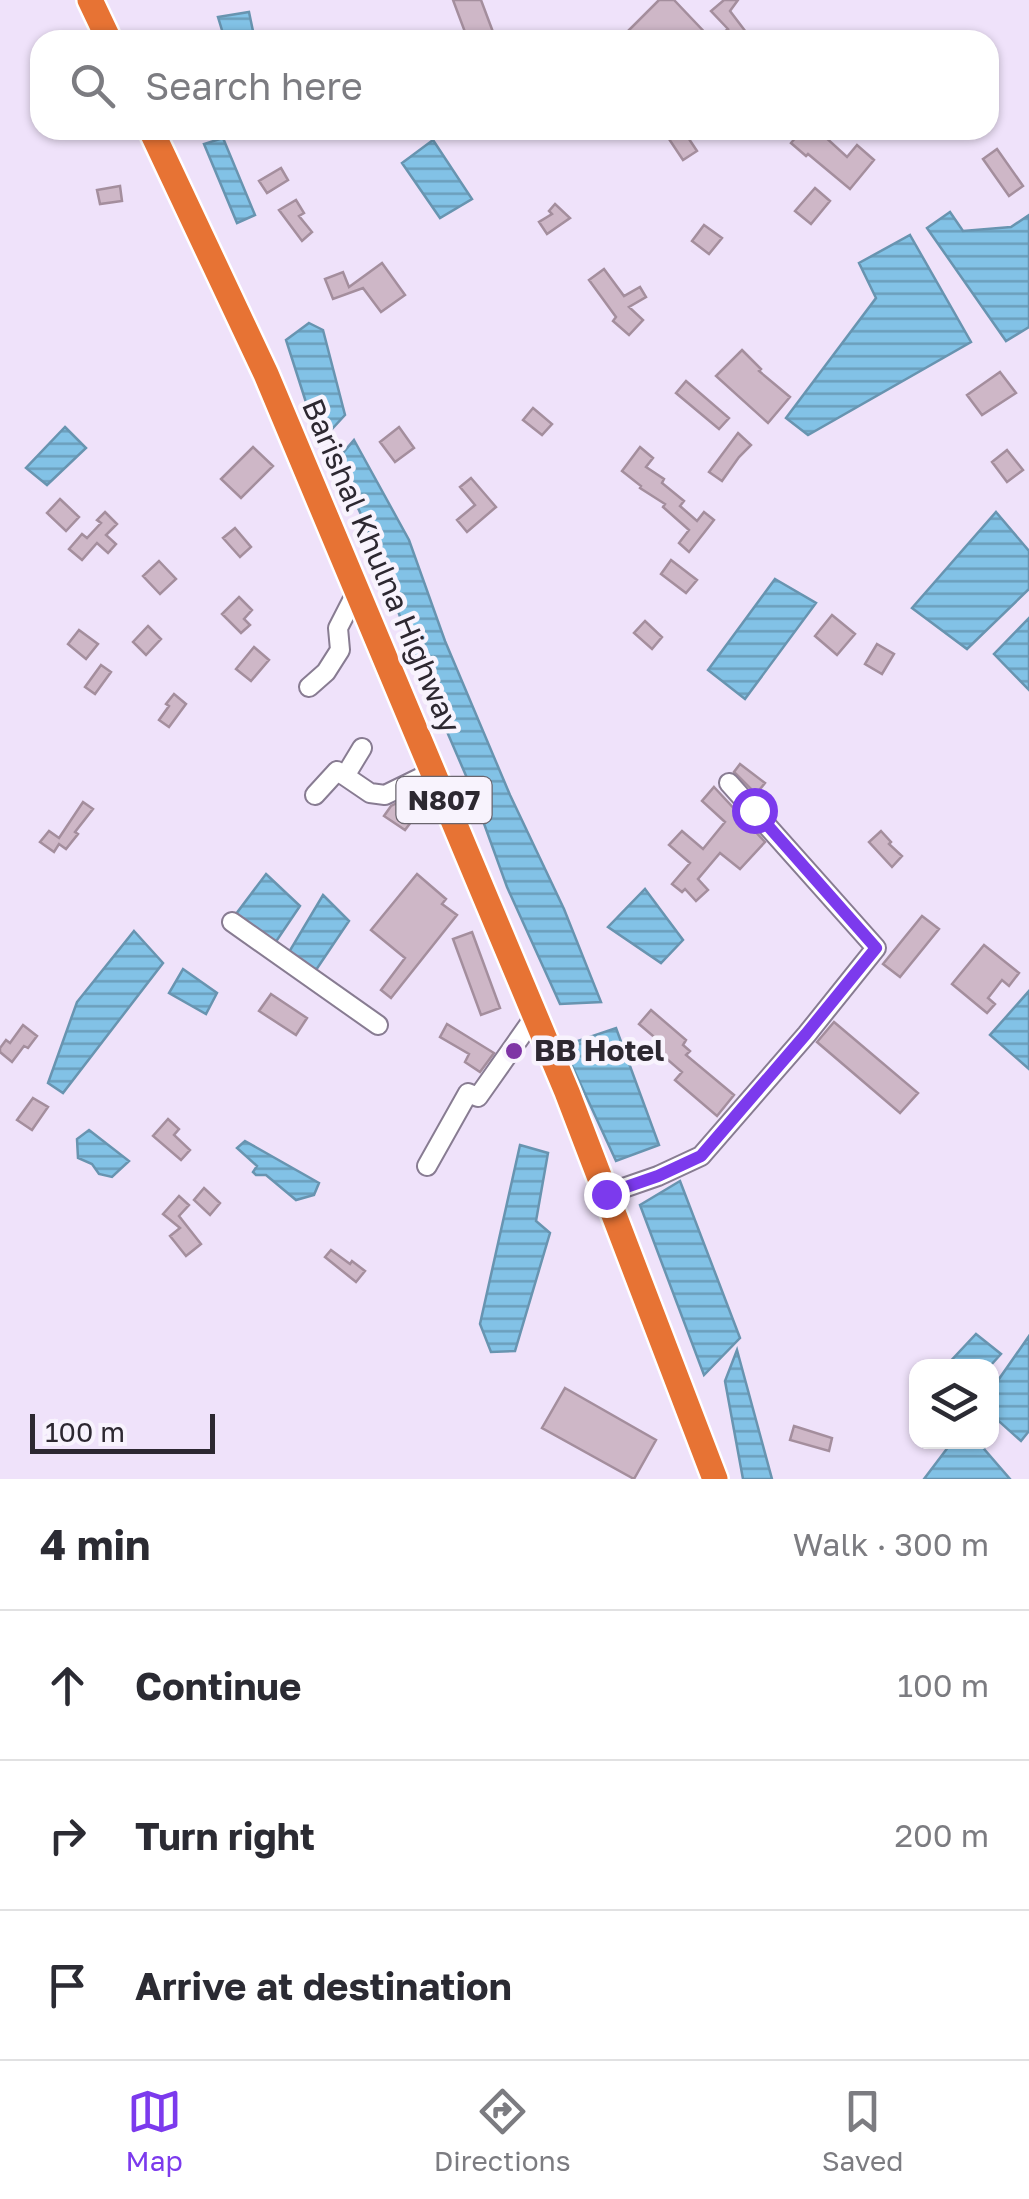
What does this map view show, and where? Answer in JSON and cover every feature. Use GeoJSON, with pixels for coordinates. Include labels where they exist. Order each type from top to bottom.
{"type":"FeatureCollection","features":[{"type":"Feature","properties":{"kind":"highway"},"geometry":{"type":"LineString","coordinates":[[90,0],[104,30]]}},
{"type":"Feature","properties":{"kind":"highway","name":"Barishal Khulna Highway"},"geometry":{"type":"LineString","coordinates":[[156,140],[266,374],[534,1016],[715,1479]]}},
{"type":"Feature","properties":{"kind":"street"},"geometry":{"type":"LineString","coordinates":[[308,687],[326,672],[340,650],[338,628],[357,592]]}},
{"type":"Feature","properties":{"kind":"street"},"geometry":{"type":"LineString","coordinates":[[346,776],[362,748]]}},
{"type":"Feature","properties":{"kind":"street"},"geometry":{"type":"LineString","coordinates":[[315,794],[338,771],[370,793],[385,795],[432,772]]}},
{"type":"Feature","properties":{"kind":"street"},"geometry":{"type":"LineString","coordinates":[[606,1194],[701,1156],[876,948],[729,783]]}},
{"type":"Feature","properties":{"kind":"street"},"geometry":{"type":"LineString","coordinates":[[232,922],[378,1025]]}},
{"type":"Feature","properties":{"kind":"street"},"geometry":{"type":"LineString","coordinates":[[427,1166],[468,1094],[478,1097],[534,1016]]}},
{"type":"Feature","properties":{"kind":"water"},"geometry":{"type":"Polygon","coordinates":[[[249,12],[253,30],[222,30],[218,17],[249,12]]]}},
{"type":"Feature","properties":{"kind":"water"},"geometry":{"type":"Polygon","coordinates":[[[224,140],[255,215],[237,223],[204,144],[224,140]]]}},
{"type":"Feature","properties":{"kind":"water"},"geometry":{"type":"Polygon","coordinates":[[[433,140],[472,199],[440,218],[402,163],[433,140]]]}},
{"type":"Feature","properties":{"kind":"water"},"geometry":{"type":"Polygon","coordinates":[[[950,212],[963,231],[1011,227],[1029,215],[1029,327],[1006,341],[927,228],[950,212]]]}},
{"type":"Feature","properties":{"kind":"water"},"geometry":{"type":"Polygon","coordinates":[[[910,235],[971,342],[808,435],[786,418],[876,298],[859,263],[910,235]]]}},
{"type":"Feature","properties":{"kind":"water"},"geometry":{"type":"Polygon","coordinates":[[[309,323],[323,330],[345,415],[319,443],[286,340],[309,323]]]}},
{"type":"Feature","properties":{"kind":"water"},"geometry":{"type":"Polygon","coordinates":[[[65,427],[86,448],[47,485],[26,468],[65,427]]]}},
{"type":"Feature","properties":{"kind":"water"},"geometry":{"type":"Polygon","coordinates":[[[354,440],[409,540],[445,641],[601,1002],[560,1004],[507,887],[365,523],[336,461],[354,440]]]}},
{"type":"Feature","properties":{"kind":"water"},"geometry":{"type":"Polygon","coordinates":[[[996,512],[1029,551],[1029,589],[967,649],[912,608],[996,512]]]}},
{"type":"Feature","properties":{"kind":"water"},"geometry":{"type":"Polygon","coordinates":[[[775,579],[816,603],[745,699],[708,670],[775,579]]]}},
{"type":"Feature","properties":{"kind":"water"},"geometry":{"type":"Polygon","coordinates":[[[1029,618],[1029,690],[994,654],[1029,618]]]}},
{"type":"Feature","properties":{"kind":"water"},"geometry":{"type":"Polygon","coordinates":[[[266,874],[300,906],[275,943],[233,918],[266,874]]]}},
{"type":"Feature","properties":{"kind":"water"},"geometry":{"type":"Polygon","coordinates":[[[645,889],[683,940],[661,963],[608,927],[645,889]]]}},
{"type":"Feature","properties":{"kind":"water"},"geometry":{"type":"Polygon","coordinates":[[[323,895],[349,921],[316,970],[289,952],[323,895]]]}},
{"type":"Feature","properties":{"kind":"water"},"geometry":{"type":"Polygon","coordinates":[[[134,931],[163,963],[63,1093],[48,1083],[77,1002],[134,931]]]}},
{"type":"Feature","properties":{"kind":"water"},"geometry":{"type":"Polygon","coordinates":[[[183,969],[217,993],[206,1014],[169,993],[183,969]]]}},
{"type":"Feature","properties":{"kind":"water"},"geometry":{"type":"Polygon","coordinates":[[[1029,991],[1029,1069],[990,1035],[1029,991]]]}},
{"type":"Feature","properties":{"kind":"water"},"geometry":{"type":"Polygon","coordinates":[[[616,1028],[659,1145],[616,1161],[563,1046],[616,1028]]]}},
{"type":"Feature","properties":{"kind":"water"},"geometry":{"type":"Polygon","coordinates":[[[89,1130],[129,1161],[112,1177],[99,1174],[92,1164],[78,1158],[77,1139],[89,1130]]]}},
{"type":"Feature","properties":{"kind":"water"},"geometry":{"type":"Polygon","coordinates":[[[245,1141],[319,1183],[314,1195],[296,1200],[266,1175],[256,1175],[253,1172],[257,1166],[237,1148],[245,1141]]]}},
{"type":"Feature","properties":{"kind":"water"},"geometry":{"type":"Polygon","coordinates":[[[520,1145],[548,1153],[536,1221],[550,1233],[515,1351],[491,1352],[480,1324],[520,1145]]]}},
{"type":"Feature","properties":{"kind":"water"},"geometry":{"type":"Polygon","coordinates":[[[680,1181],[740,1338],[704,1375],[640,1205],[680,1181]]]}},
{"type":"Feature","properties":{"kind":"water"},"geometry":{"type":"Polygon","coordinates":[[[976,1334],[1001,1354],[996,1359],[953,1359],[976,1334]]]}},
{"type":"Feature","properties":{"kind":"water"},"geometry":{"type":"Polygon","coordinates":[[[1029,1336],[1029,1431],[1021,1441],[999,1421],[999,1379],[1029,1336]]]}},
{"type":"Feature","properties":{"kind":"water"},"geometry":{"type":"Polygon","coordinates":[[[737,1350],[772,1479],[743,1479],[725,1381],[737,1350]]]}},
{"type":"Feature","properties":{"kind":"water"},"geometry":{"type":"Polygon","coordinates":[[[947,1449],[984,1449],[1010,1479],[924,1479],[947,1449]]]}},
{"type":"Feature","properties":{"kind":"building"},"geometry":{"type":"Polygon","coordinates":[[[453,0],[481,0],[492,30],[464,30],[453,0]]]}},
{"type":"Feature","properties":{"kind":"building"},"geometry":{"type":"Polygon","coordinates":[[[659,0],[674,0],[702,30],[629,30],[659,0]]]}},
{"type":"Feature","properties":{"kind":"building"},"geometry":{"type":"Polygon","coordinates":[[[724,0],[738,0],[730,11],[744,30],[727,30],[711,11],[724,0]]]}},
{"type":"Feature","properties":{"kind":"building"},"geometry":{"type":"Polygon","coordinates":[[[670,140],[690,140],[697,151],[683,160],[670,140]]]}},
{"type":"Feature","properties":{"kind":"building"},"geometry":{"type":"Polygon","coordinates":[[[828,140],[847,157],[857,145],[874,160],[850,189],[791,143],[828,140]]]}},
{"type":"Feature","properties":{"kind":"building"},"geometry":{"type":"Polygon","coordinates":[[[997,149],[1023,186],[1009,196],[983,159],[997,149]]]}},
{"type":"Feature","properties":{"kind":"building"},"geometry":{"type":"Polygon","coordinates":[[[281,168],[288,180],[267,193],[259,181],[281,168]]]}},
{"type":"Feature","properties":{"kind":"building"},"geometry":{"type":"Polygon","coordinates":[[[120,186],[122,201],[100,204],[97,190],[120,186]]]}},
{"type":"Feature","properties":{"kind":"building"},"geometry":{"type":"Polygon","coordinates":[[[815,188],[830,201],[811,224],[795,211],[815,188]]]}},
{"type":"Feature","properties":{"kind":"building"},"geometry":{"type":"Polygon","coordinates":[[[296,200],[304,213],[299,216],[312,232],[302,241],[279,210],[296,200]]]}},
{"type":"Feature","properties":{"kind":"building"},"geometry":{"type":"Polygon","coordinates":[[[555,204],[570,218],[547,234],[539,222],[552,214],[549,211],[555,204]]]}},
{"type":"Feature","properties":{"kind":"building"},"geometry":{"type":"Polygon","coordinates":[[[704,225],[722,238],[709,254],[692,241],[704,225]]]}},
{"type":"Feature","properties":{"kind":"building"},"geometry":{"type":"Polygon","coordinates":[[[382,263],[405,295],[381,312],[363,288],[333,299],[325,279],[343,272],[349,287],[382,263]]]}},
{"type":"Feature","properties":{"kind":"building"},"geometry":{"type":"Polygon","coordinates":[[[604,269],[624,296],[640,287],[646,297],[629,307],[643,320],[629,335],[613,321],[616,317],[589,280],[604,269]]]}},
{"type":"Feature","properties":{"kind":"building"},"geometry":{"type":"Polygon","coordinates":[[[742,350],[759,371],[790,397],[768,423],[716,376],[742,350]]]}},
{"type":"Feature","properties":{"kind":"building"},"geometry":{"type":"Polygon","coordinates":[[[1000,372],[1016,393],[982,415],[967,395],[1000,372]]]}},
{"type":"Feature","properties":{"kind":"building"},"geometry":{"type":"Polygon","coordinates":[[[686,381],[729,418],[719,429],[676,393],[686,381]]]}},
{"type":"Feature","properties":{"kind":"building"},"geometry":{"type":"Polygon","coordinates":[[[533,408],[552,424],[542,435],[523,420],[533,408]]]}},
{"type":"Feature","properties":{"kind":"building"},"geometry":{"type":"Polygon","coordinates":[[[399,427],[414,448],[395,462],[380,442],[399,427]]]}},
{"type":"Feature","properties":{"kind":"building"},"geometry":{"type":"Polygon","coordinates":[[[738,433],[751,445],[722,481],[709,472],[738,433]]]}},
{"type":"Feature","properties":{"kind":"building"},"geometry":{"type":"Polygon","coordinates":[[[253,447],[273,466],[241,498],[221,479],[253,447]]]}},
{"type":"Feature","properties":{"kind":"building"},"geometry":{"type":"Polygon","coordinates":[[[640,447],[653,458],[646,467],[664,479],[662,483],[684,501],[680,506],[697,521],[704,512],[714,520],[689,552],[679,543],[689,530],[663,507],[665,504],[622,471],[640,447]]]}},
{"type":"Feature","properties":{"kind":"building"},"geometry":{"type":"Polygon","coordinates":[[[1007,450],[1023,470],[1007,482],[992,462],[1007,450]]]}},
{"type":"Feature","properties":{"kind":"building"},"geometry":{"type":"Polygon","coordinates":[[[471,478],[496,507],[467,532],[457,520],[475,505],[460,487],[471,478]]]}},
{"type":"Feature","properties":{"kind":"building"},"geometry":{"type":"Polygon","coordinates":[[[60,499],[79,517],[66,531],[47,513],[60,499]]]}},
{"type":"Feature","properties":{"kind":"building"},"geometry":{"type":"Polygon","coordinates":[[[105,512],[117,524],[106,535],[116,544],[108,553],[97,543],[82,560],[69,549],[82,534],[87,538],[105,512]]]}},
{"type":"Feature","properties":{"kind":"building"},"geometry":{"type":"Polygon","coordinates":[[[235,528],[251,547],[240,557],[223,538],[235,528]]]}},
{"type":"Feature","properties":{"kind":"building"},"geometry":{"type":"Polygon","coordinates":[[[671,560],[697,580],[686,593],[661,574],[671,560]]]}},
{"type":"Feature","properties":{"kind":"building"},"geometry":{"type":"Polygon","coordinates":[[[159,561],[176,579],[160,594],[143,576],[159,561]]]}},
{"type":"Feature","properties":{"kind":"building"},"geometry":{"type":"Polygon","coordinates":[[[239,597],[252,610],[244,619],[250,625],[241,633],[222,614],[239,597]]]}},
{"type":"Feature","properties":{"kind":"building"},"geometry":{"type":"Polygon","coordinates":[[[832,615],[855,634],[837,655],[815,636],[832,615]]]}},
{"type":"Feature","properties":{"kind":"building"},"geometry":{"type":"Polygon","coordinates":[[[645,621],[662,637],[652,649],[634,633],[645,621]]]}},
{"type":"Feature","properties":{"kind":"building"},"geometry":{"type":"Polygon","coordinates":[[[148,626],[161,639],[146,655],[133,642],[148,626]]]}},
{"type":"Feature","properties":{"kind":"building"},"geometry":{"type":"Polygon","coordinates":[[[79,630],[98,644],[86,659],[68,644],[79,630]]]}},
{"type":"Feature","properties":{"kind":"building"},"geometry":{"type":"Polygon","coordinates":[[[877,644],[894,654],[882,674],[865,664],[877,644]]]}},
{"type":"Feature","properties":{"kind":"building"},"geometry":{"type":"Polygon","coordinates":[[[254,647],[269,660],[251,681],[236,669],[254,647]]]}},
{"type":"Feature","properties":{"kind":"building"},"geometry":{"type":"Polygon","coordinates":[[[101,665],[111,672],[95,694],[85,687],[101,665]]]}},
{"type":"Feature","properties":{"kind":"building"},"geometry":{"type":"Polygon","coordinates":[[[174,694],[186,704],[169,727],[159,720],[174,694]]]}},
{"type":"Feature","properties":{"kind":"building"},"geometry":{"type":"Polygon","coordinates":[[[740,764],[765,783],[756,794],[734,772],[740,764]]]}},
{"type":"Feature","properties":{"kind":"building"},"geometry":{"type":"Polygon","coordinates":[[[714,787],[765,842],[740,869],[720,853],[698,879],[708,890],[696,901],[685,889],[682,892],[672,884],[690,863],[669,845],[682,831],[703,849],[725,822],[702,801],[714,787]]]}},
{"type":"Feature","properties":{"kind":"building"},"geometry":{"type":"Polygon","coordinates":[[[83,802],[93,809],[66,849],[59,844],[54,852],[40,842],[49,831],[59,838],[83,802]]]}},
{"type":"Feature","properties":{"kind":"building"},"geometry":{"type":"Polygon","coordinates":[[[399,802],[417,814],[405,830],[384,816],[399,802]]]}},
{"type":"Feature","properties":{"kind":"building"},"geometry":{"type":"Polygon","coordinates":[[[881,831],[902,856],[892,867],[869,842],[881,831]]]}},
{"type":"Feature","properties":{"kind":"building"},"geometry":{"type":"Polygon","coordinates":[[[417,874],[446,899],[442,904],[457,915],[391,998],[381,990],[405,958],[371,930],[417,874]]]}},
{"type":"Feature","properties":{"kind":"building"},"geometry":{"type":"Polygon","coordinates":[[[922,916],[939,929],[900,977],[883,964],[922,916]]]}},
{"type":"Feature","properties":{"kind":"building"},"geometry":{"type":"Polygon","coordinates":[[[472,932],[500,1008],[481,1015],[453,939],[472,932]]]}},
{"type":"Feature","properties":{"kind":"building"},"geometry":{"type":"Polygon","coordinates":[[[984,945],[1019,973],[1009,986],[1002,980],[988,998],[995,1004],[987,1013],[952,984],[984,945]]]}},
{"type":"Feature","properties":{"kind":"building"},"geometry":{"type":"Polygon","coordinates":[[[271,994],[307,1018],[296,1035],[259,1011],[271,994]]]}},
{"type":"Feature","properties":{"kind":"building"},"geometry":{"type":"Polygon","coordinates":[[[651,1010],[686,1040],[683,1045],[690,1051],[686,1055],[734,1095],[717,1116],[675,1080],[682,1072],[653,1047],[659,1041],[639,1024],[651,1010]]]}},
{"type":"Feature","properties":{"kind":"building"},"geometry":{"type":"Polygon","coordinates":[[[834,1022],[918,1093],[900,1113],[817,1042],[834,1022]]]}},
{"type":"Feature","properties":{"kind":"building"},"geometry":{"type":"Polygon","coordinates":[[[447,1024],[494,1053],[480,1072],[465,1062],[469,1054],[440,1037],[447,1024]]]}},
{"type":"Feature","properties":{"kind":"building"},"geometry":{"type":"Polygon","coordinates":[[[23,1025],[37,1036],[12,1062],[0,1048],[6,1040],[10,1043],[23,1025]]]}},
{"type":"Feature","properties":{"kind":"building"},"geometry":{"type":"Polygon","coordinates":[[[33,1098],[48,1107],[32,1130],[17,1120],[33,1098]]]}},
{"type":"Feature","properties":{"kind":"building"},"geometry":{"type":"Polygon","coordinates":[[[168,1119],[179,1129],[174,1135],[190,1150],[181,1160],[153,1136],[168,1119]]]}},
{"type":"Feature","properties":{"kind":"building"},"geometry":{"type":"Polygon","coordinates":[[[204,1188],[220,1203],[210,1215],[194,1200],[204,1188]]]}},
{"type":"Feature","properties":{"kind":"building"},"geometry":{"type":"Polygon","coordinates":[[[179,1196],[189,1205],[179,1216],[201,1244],[186,1256],[170,1236],[180,1228],[163,1214],[179,1196]]]}},
{"type":"Feature","properties":{"kind":"building"},"geometry":{"type":"Polygon","coordinates":[[[331,1250],[365,1271],[356,1282],[325,1257],[331,1250]]]}},
{"type":"Feature","properties":{"kind":"building"},"geometry":{"type":"Polygon","coordinates":[[[565,1388],[656,1440],[634,1479],[542,1428],[565,1388]]]}},
{"type":"Feature","properties":{"kind":"building"},"geometry":{"type":"Polygon","coordinates":[[[794,1426],[832,1438],[829,1451],[790,1440],[794,1426]]]}},
{"type":"Feature","properties":{"kind":"place","name":"BB Hotel"},"geometry":{"type":"Point","coordinates":[514,1051]}},
{"type":"Feature","properties":{"kind":"route"},"geometry":{"type":"LineString","coordinates":[[606,1194],[701,1156],[876,948],[754,810]]}}]}
